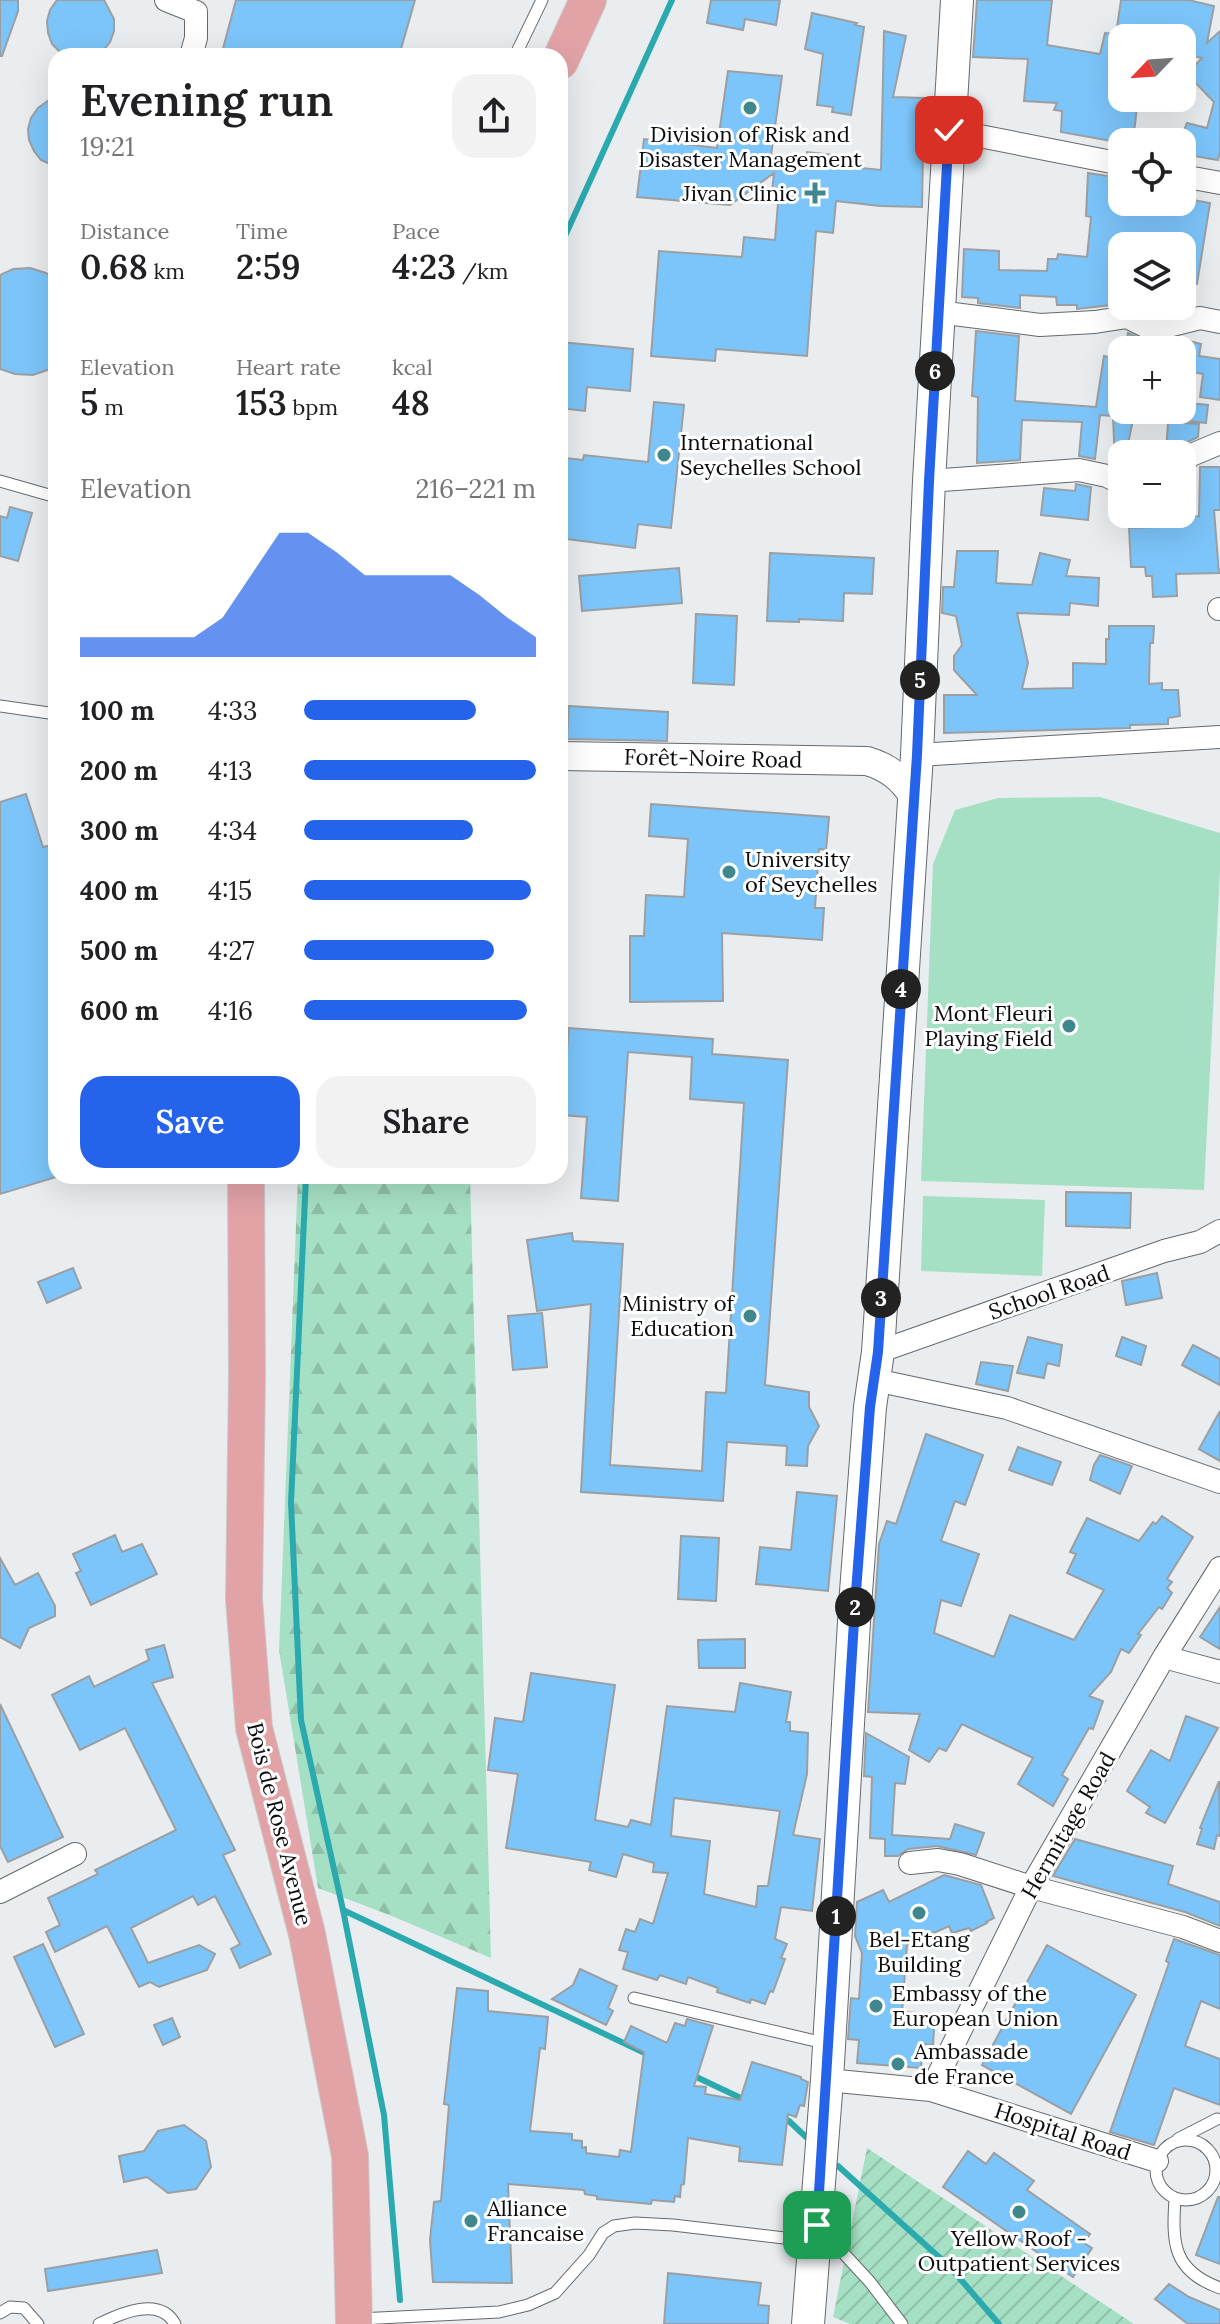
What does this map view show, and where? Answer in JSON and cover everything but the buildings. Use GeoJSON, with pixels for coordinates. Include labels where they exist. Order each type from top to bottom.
{"type":"FeatureCollection","features":[{"type":"Feature","properties":{"kind":"main road"},"geometry":{"type":"LineString","coordinates":[[566,48],[588,0]]}},
{"type":"Feature","properties":{"kind":"main road"},"geometry":{"type":"LineString","coordinates":[[808,2324],[827,2080],[855,1605],[876,1366],[914,797],[957,0]]}},
{"type":"Feature","properties":{"kind":"main road","name":"Bois de Rose Avenue"},"geometry":{"type":"LineString","coordinates":[[246,1184],[244,1599],[254,1728],[307,1934],[350,2156],[354,2322]]}},
{"type":"Feature","properties":{"kind":"street"},"geometry":{"type":"LineString","coordinates":[[166,0],[196,12],[193,48]]}},
{"type":"Feature","properties":{"kind":"street"},"geometry":{"type":"LineString","coordinates":[[949,130],[1108,161]]}},
{"type":"Feature","properties":{"kind":"street"},"geometry":{"type":"LineString","coordinates":[[1196,179],[1220,183]]}},
{"type":"Feature","properties":{"kind":"street"},"geometry":{"type":"LineString","coordinates":[[938,312],[1040,325],[1127,317],[1147,327],[1164,327],[1200,318],[1220,322]]}},
{"type":"Feature","properties":{"kind":"street"},"geometry":{"type":"LineString","coordinates":[[1196,453],[1220,443]]}},
{"type":"Feature","properties":{"kind":"street"},"geometry":{"type":"LineString","coordinates":[[929,481],[1079,470],[1108,477]]}},
{"type":"Feature","properties":{"kind":"street"},"geometry":{"type":"LineString","coordinates":[[917,742],[1220,737]]}},
{"type":"Feature","properties":{"kind":"street","name":"Forêt-Noire Road"},"geometry":{"type":"LineString","coordinates":[[867,761],[903,743],[917,742]]}},
{"type":"Feature","properties":{"kind":"street","name":"Forêt-Noire Road"},"geometry":{"type":"LineString","coordinates":[[568,756],[867,761],[895,773],[914,797]]}},
{"type":"Feature","properties":{"kind":"street","name":"School Road"},"geometry":{"type":"LineString","coordinates":[[876,1366],[1164,1251],[1200,1242],[1220,1231]]}},
{"type":"Feature","properties":{"kind":"street"},"geometry":{"type":"LineString","coordinates":[[876,1366],[1220,1482]]}},
{"type":"Feature","properties":{"kind":"street","name":"Hermitage Road"},"geometry":{"type":"LineString","coordinates":[[931,2090],[1031,1887],[1164,1657],[1220,1568]]}},
{"type":"Feature","properties":{"kind":"street"},"geometry":{"type":"LineString","coordinates":[[1164,1657],[1220,1672]]}},
{"type":"Feature","properties":{"kind":"street"},"geometry":{"type":"LineString","coordinates":[[0,1892],[75,1854]]}},
{"type":"Feature","properties":{"kind":"street"},"geometry":{"type":"LineString","coordinates":[[910,1863],[938,1860],[960,1864],[1031,1887],[1183,1927],[1220,1941]]}},
{"type":"Feature","properties":{"kind":"street","name":"Hospital Road"},"geometry":{"type":"LineString","coordinates":[[827,2080],[931,2090],[1157,2161]]}},
{"type":"Feature","properties":{"kind":"lane"},"geometry":{"type":"LineString","coordinates":[[519,48],[540,2]]}},
{"type":"Feature","properties":{"kind":"lane"},"geometry":{"type":"LineString","coordinates":[[0,481],[48,495]]}},
{"type":"Feature","properties":{"kind":"lane"},"geometry":{"type":"LineString","coordinates":[[0,706],[48,713]]}},
{"type":"Feature","properties":{"kind":"lane"},"geometry":{"type":"LineString","coordinates":[[634,1998],[828,2044]]}},
{"type":"Feature","properties":{"kind":"lane"},"geometry":{"type":"LineString","coordinates":[[1174,2141],[1188,2139],[1201,2142],[1217,2164],[1216,2178],[1210,2190],[1198,2198],[1175,2199],[1161,2187],[1156,2175],[1157,2161],[1163,2149],[1174,2141],[1217,2119]]}},
{"type":"Feature","properties":{"kind":"lane"},"geometry":{"type":"LineString","coordinates":[[1175,2199],[1173,2230],[1183,2264],[1201,2281],[1220,2288]]}},
{"type":"Feature","properties":{"kind":"lane"},"geometry":{"type":"LineString","coordinates":[[354,2322],[499,2312],[528,2305],[555,2293],[589,2255],[603,2233],[614,2226],[635,2223],[816,2233],[870,2282],[902,2324]]}},
{"type":"Feature","properties":{"kind":"lane"},"geometry":{"type":"LineString","coordinates":[[0,2313],[10,2307],[24,2308],[38,2324]]}},
{"type":"Feature","properties":{"kind":"lane"},"geometry":{"type":"LineString","coordinates":[[99,2324],[148,2309],[160,2310],[171,2316],[175,2324]]}},
{"type":"Feature","properties":{"kind":"green space","name":"Mont Fleuri Playing Field"},"geometry":{"type":"Polygon","coordinates":[[[1100,797],[1220,833],[1204,1190],[921,1181],[933,864],[955,810],[998,798],[1100,797]]]}},
{"type":"Feature","properties":{"kind":"green space"},"geometry":{"type":"Polygon","coordinates":[[[298,1184],[470,1184],[491,1958],[318,1888],[279,1650],[298,1184]]]}},
{"type":"Feature","properties":{"kind":"green space"},"geometry":{"type":"Polygon","coordinates":[[[923,1196],[1045,1200],[1042,1276],[921,1271],[923,1196]]]}},
{"type":"Feature","properties":{"kind":"green space"},"geometry":{"type":"Polygon","coordinates":[[[867,2148],[1134,2324],[850,2324],[833,2317],[867,2148]]]}},
{"type":"Feature","properties":{"kind":"waterway"},"geometry":{"type":"LineString","coordinates":[[568,229],[672,0]]}},
{"type":"Feature","properties":{"kind":"waterway"},"geometry":{"type":"LineString","coordinates":[[306,1184],[291,1503],[301,1720],[384,2115],[400,2300]]}},
{"type":"Feature","properties":{"kind":"waterway"},"geometry":{"type":"LineString","coordinates":[[343,1910],[651,2056]]}},
{"type":"Feature","properties":{"kind":"waterway"},"geometry":{"type":"LineString","coordinates":[[690,2074],[745,2100]]}},
{"type":"Feature","properties":{"kind":"waterway"},"geometry":{"type":"LineString","coordinates":[[780,2117],[806,2137]]}},
{"type":"Feature","properties":{"kind":"waterway"},"geometry":{"type":"LineString","coordinates":[[838,2166],[950,2267],[999,2324]]}},
{"type":"Feature","properties":{"kind":"place","name":"Division of Risk and Disaster Management"},"geometry":{"type":"Point","coordinates":[750,108]}},
{"type":"Feature","properties":{"kind":"place","name":"Jivan Clinic"},"geometry":{"type":"Point","coordinates":[815,193]}},
{"type":"Feature","properties":{"kind":"place","name":"International Seychelles School"},"geometry":{"type":"Point","coordinates":[664,455]}},
{"type":"Feature","properties":{"kind":"place","name":"University of Seychelles"},"geometry":{"type":"Point","coordinates":[729,872]}},
{"type":"Feature","properties":{"kind":"place","name":"Mont Fleuri Playing Field"},"geometry":{"type":"Point","coordinates":[1069,1026]}},
{"type":"Feature","properties":{"kind":"place","name":"Ministry of Education"},"geometry":{"type":"Point","coordinates":[750,1316]}},
{"type":"Feature","properties":{"kind":"place","name":"Bel-Etang Building"},"geometry":{"type":"Point","coordinates":[919,1913]}},
{"type":"Feature","properties":{"kind":"place","name":"Embassy of the European Union"},"geometry":{"type":"Point","coordinates":[876,2006]}},
{"type":"Feature","properties":{"kind":"place","name":"Ambassade de France"},"geometry":{"type":"Point","coordinates":[898,2064]}},
{"type":"Feature","properties":{"kind":"place","name":"Yellow Roof - Outpatient Services"},"geometry":{"type":"Point","coordinates":[1019,2212]}},
{"type":"Feature","properties":{"kind":"place","name":"Alliance Francaise"},"geometry":{"type":"Point","coordinates":[471,2221]}},
{"type":"Feature","properties":{"kind":"route"},"geometry":{"type":"LineString","coordinates":[[817,2225],[855,1605],[870,1407],[878,1352],[917,755],[949,130]]}}]}
